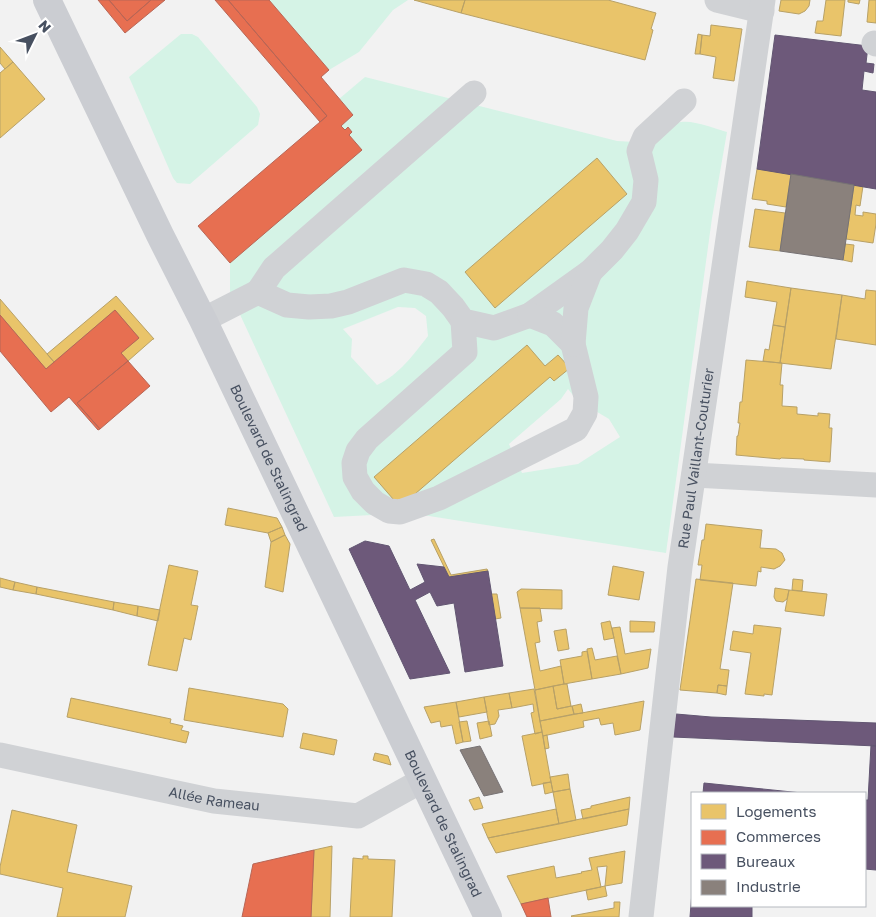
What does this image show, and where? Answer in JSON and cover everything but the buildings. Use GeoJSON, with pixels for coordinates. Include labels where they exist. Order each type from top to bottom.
{"type":"FeatureCollection","features":[{"type":"Feature","properties":{"kind":"main road","name":"Boulevard de Stalingrad"},"geometry":{"type":"LineString","coordinates":[[48,0],[488,917]]}},
{"type":"Feature","properties":{"kind":"street"},"geometry":{"type":"LineString","coordinates":[[717,0],[763,6]]}},
{"type":"Feature","properties":{"kind":"street","name":"Rue Paul Vaillant-Couturier"},"geometry":{"type":"LineString","coordinates":[[641,917],[680,567],[763,6]]}},
{"type":"Feature","properties":{"kind":"street"},"geometry":{"type":"LineString","coordinates":[[203,320],[258,292],[274,268],[474,92]]}},
{"type":"Feature","properties":{"kind":"street"},"geometry":{"type":"LineString","coordinates":[[590,272],[576,308],[572,344],[586,397],[585,414],[576,429],[438,498],[400,512],[389,511],[375,503],[363,491],[355,477],[354,463],[358,451],[367,439],[494,328],[530,315],[590,272],[612,250],[627,231],[644,202],[646,180],[639,152],[645,137],[684,101]]}},
{"type":"Feature","properties":{"kind":"street"},"geometry":{"type":"LineString","coordinates":[[258,292],[288,305],[309,307],[331,306],[348,302],[404,280],[426,284],[439,292],[463,321],[465,352]]}},
{"type":"Feature","properties":{"kind":"street"},"geometry":{"type":"LineString","coordinates":[[530,315],[553,324],[572,344]]}},
{"type":"Feature","properties":{"kind":"street"},"geometry":{"type":"LineString","coordinates":[[463,321],[494,328]]}},
{"type":"Feature","properties":{"kind":"street"},"geometry":{"type":"LineString","coordinates":[[694,475],[876,485]]}},
{"type":"Feature","properties":{"kind":"street","name":"Allée Rameau"},"geometry":{"type":"LineString","coordinates":[[0,755],[214,801],[358,816],[423,780]]}},
{"type":"Feature","properties":{"kind":"green space"},"geometry":{"type":"Polygon","coordinates":[[[269,0],[408,0],[393,10],[359,52],[329,70],[269,0]]]}},
{"type":"Feature","properties":{"kind":"green space"},"geometry":{"type":"Polygon","coordinates":[[[181,34],[192,34],[198,37],[257,107],[260,114],[258,125],[190,184],[177,183],[173,178],[129,77],[181,34]]]}},
{"type":"Feature","properties":{"kind":"green space"},"geometry":{"type":"Polygon","coordinates":[[[365,77],[617,141],[653,143],[670,127],[682,122],[702,124],[727,132],[712,218],[666,553],[410,513],[334,517],[230,293],[230,263],[361,150],[349,135],[351,131],[348,127],[345,130],[341,126],[353,115],[339,99],[365,77]],[[398,307],[343,329],[352,339],[351,357],[377,385],[399,370],[428,336],[426,316],[415,308],[398,307]],[[568,389],[561,399],[509,444],[522,473],[578,464],[620,437],[609,419],[577,400],[568,389]]]}}]}
